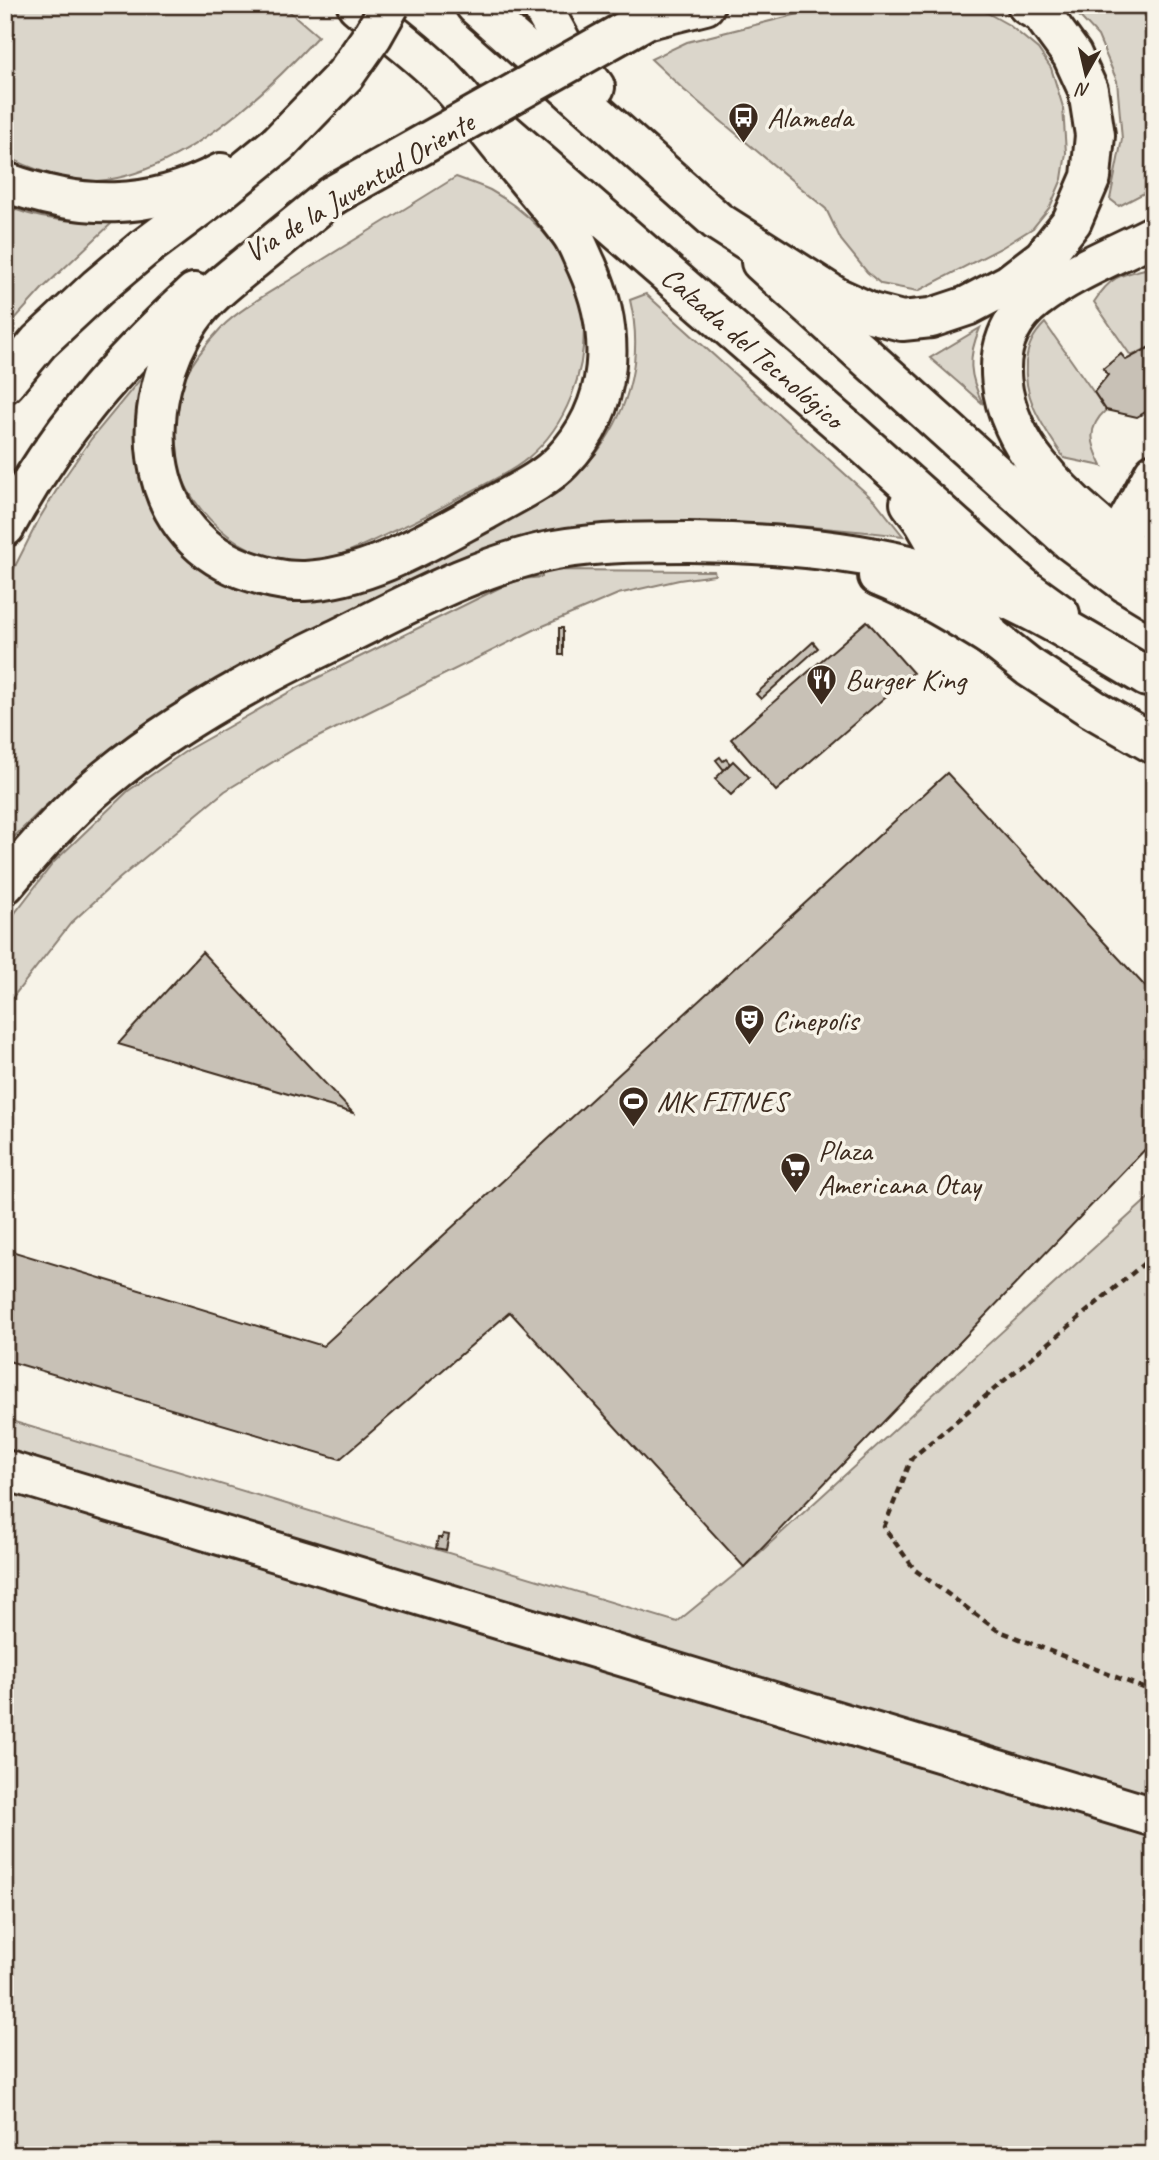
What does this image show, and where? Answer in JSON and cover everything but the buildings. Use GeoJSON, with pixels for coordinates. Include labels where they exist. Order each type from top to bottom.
{"type":"FeatureCollection","features":[{"type":"Feature","properties":{"kind":"main road","name":"Calzada del Tecnológico"},"geometry":{"type":"LineString","coordinates":[[357,5],[850,432],[1024,588],[1150,679]]}},
{"type":"Feature","properties":{"kind":"main road"},"geometry":{"type":"LineString","coordinates":[[5,383],[39,342],[98,287],[279,143],[345,75],[373,36],[390,5]]}},
{"type":"Feature","properties":{"kind":"main road"},"geometry":{"type":"LineString","coordinates":[[475,5],[1051,525],[1126,583],[1154,600]]}},
{"type":"Feature","properties":{"kind":"main road"},"geometry":{"type":"LineString","coordinates":[[541,5],[564,47],[656,166]]}},
{"type":"Feature","properties":{"kind":"main road","name":"Via de la Juventud Oriente"},"geometry":{"type":"LineString","coordinates":[[5,527],[52,448],[84,407],[149,335],[196,291],[265,240],[334,195],[661,13],[705,5]]}},
{"type":"Feature","properties":{"kind":"main road"},"geometry":{"type":"LineString","coordinates":[[717,221],[836,297],[871,313],[902,321],[932,318],[967,306],[1009,284],[1043,258],[1072,221],[1091,177],[1095,135],[1088,90],[1072,55],[1042,14],[1027,5]]}},
{"type":"Feature","properties":{"kind":"main road"},"geometry":{"type":"LineString","coordinates":[[334,195],[216,290],[191,318],[166,368],[156,412],[156,456],[167,497],[177,516],[193,535],[219,557],[240,568],[276,579],[302,581],[348,575],[448,530],[524,489],[559,464],[586,432],[596,413],[603,391],[606,338],[604,313],[588,268],[573,236],[446,81]]}},
{"type":"Feature","properties":{"kind":"main road"},"geometry":{"type":"LineString","coordinates":[[5,182],[54,197],[86,202],[141,201],[199,185],[279,143]]}},
{"type":"Feature","properties":{"kind":"main road"},"geometry":{"type":"LineString","coordinates":[[1153,236],[1080,272],[1035,299],[1011,330],[1003,346],[1000,368],[1005,402],[1023,443],[1039,466],[1117,541],[1154,570]]}},
{"type":"Feature","properties":{"kind":"main road"},"geometry":{"type":"LineString","coordinates":[[850,432],[924,522],[990,636]]}},
{"type":"Feature","properties":{"kind":"main road"},"geometry":{"type":"LineString","coordinates":[[1117,541],[1154,473]]}},
{"type":"Feature","properties":{"kind":"main road"},"geometry":{"type":"LineString","coordinates":[[5,884],[48,833],[107,778],[170,732],[297,658],[445,587],[491,568],[554,551],[624,542],[734,543],[830,550],[917,568],[955,578],[1044,617],[1150,679]]}},
{"type":"Feature","properties":{"kind":"main road"},"geometry":{"type":"LineString","coordinates":[[734,543],[849,565],[904,586],[990,636],[1029,667],[1093,709],[1154,744]]}},
{"type":"Feature","properties":{"kind":"main road"},"geometry":{"type":"LineString","coordinates":[[5,1470],[1154,1818]]}},
{"type":"Feature","properties":{"kind":"path"},"geometry":{"type":"LineString","coordinates":[[1154,1255],[912,1458],[884,1527],[915,1570],[997,1630],[1154,1692]]}},
{"type":"Feature","properties":{"kind":"shaded area"},"geometry":{"type":"Polygon","coordinates":[[[5,5],[282,5],[318,36],[246,106],[189,148],[159,164],[128,175],[97,181],[75,180],[50,174],[5,155],[5,5]]]}},
{"type":"Feature","properties":{"kind":"shaded area"},"geometry":{"type":"Polygon","coordinates":[[[973,5],[1009,25],[1038,49],[1051,68],[1063,107],[1066,153],[1062,179],[1050,207],[1033,228],[1001,248],[918,291],[881,284],[867,272],[841,240],[826,209],[651,59],[687,42],[830,6],[973,5]]]}},
{"type":"Feature","properties":{"kind":"shaded area"},"geometry":{"type":"Polygon","coordinates":[[[1069,5],[1154,5],[1154,188],[1119,206],[1110,199],[1122,139],[1117,81],[1098,36],[1069,5]]]}},
{"type":"Feature","properties":{"kind":"shaded area"},"geometry":{"type":"Polygon","coordinates":[[[456,177],[490,190],[524,214],[554,245],[575,282],[584,323],[583,342],[577,379],[563,414],[542,445],[515,468],[427,515],[358,547],[325,559],[307,560],[273,557],[250,549],[229,536],[210,519],[194,500],[182,479],[172,431],[174,407],[182,382],[210,340],[238,313],[456,177]]]}},
{"type":"Feature","properties":{"kind":"shaded area"},"geometry":{"type":"Polygon","coordinates":[[[5,205],[44,217],[112,223],[42,289],[5,330],[5,205]]]}},
{"type":"Feature","properties":{"kind":"shaded area"},"geometry":{"type":"Polygon","coordinates":[[[1149,268],[1154,269],[1154,345],[1131,356],[1094,302],[1117,278],[1149,268]]]}},
{"type":"Feature","properties":{"kind":"shaded area"},"geometry":{"type":"Polygon","coordinates":[[[646,294],[876,502],[903,536],[785,525],[666,522],[559,530],[509,540],[483,551],[106,754],[44,807],[5,846],[5,586],[39,519],[64,478],[91,439],[142,377],[135,430],[141,468],[192,560],[223,582],[256,594],[288,599],[570,477],[585,465],[609,434],[626,398],[635,340],[630,300],[646,294]]]}},
{"type":"Feature","properties":{"kind":"shaded area"},"geometry":{"type":"Polygon","coordinates":[[[1045,323],[1106,410],[1095,423],[1092,436],[1102,466],[1064,458],[1031,401],[1026,376],[1027,356],[1032,341],[1045,323]]]}},
{"type":"Feature","properties":{"kind":"shaded area"},"geometry":{"type":"Polygon","coordinates":[[[980,328],[973,348],[971,366],[983,404],[930,358],[980,328]]]}},
{"type":"Feature","properties":{"kind":"shaded area"},"geometry":{"type":"Polygon","coordinates":[[[542,570],[714,571],[715,575],[618,594],[536,629],[296,748],[225,791],[120,878],[71,923],[5,1007],[5,926],[54,862],[128,791],[189,749],[295,689],[505,585],[522,579],[542,577],[542,570]]]}},
{"type":"Feature","properties":{"kind":"shaded area"},"geometry":{"type":"Polygon","coordinates":[[[1154,1193],[1154,2155],[5,2155],[5,1419],[677,1622],[744,1567],[1154,1193]]]}},
{"type":"Feature","properties":{"kind":"place","name":"Alameda"},"geometry":{"type":"Point","coordinates":[744,144]}},
{"type":"Feature","properties":{"kind":"place","name":"Burger King"},"geometry":{"type":"Point","coordinates":[822,706]}},
{"type":"Feature","properties":{"kind":"place","name":"Cinepolis"},"geometry":{"type":"Point","coordinates":[749,1047]}},
{"type":"Feature","properties":{"kind":"place","name":"MK FITNES"},"geometry":{"type":"Point","coordinates":[634,1128]}},
{"type":"Feature","properties":{"kind":"place","name":"Plaza Americana Otay"},"geometry":{"type":"Point","coordinates":[795,1194]}}]}
